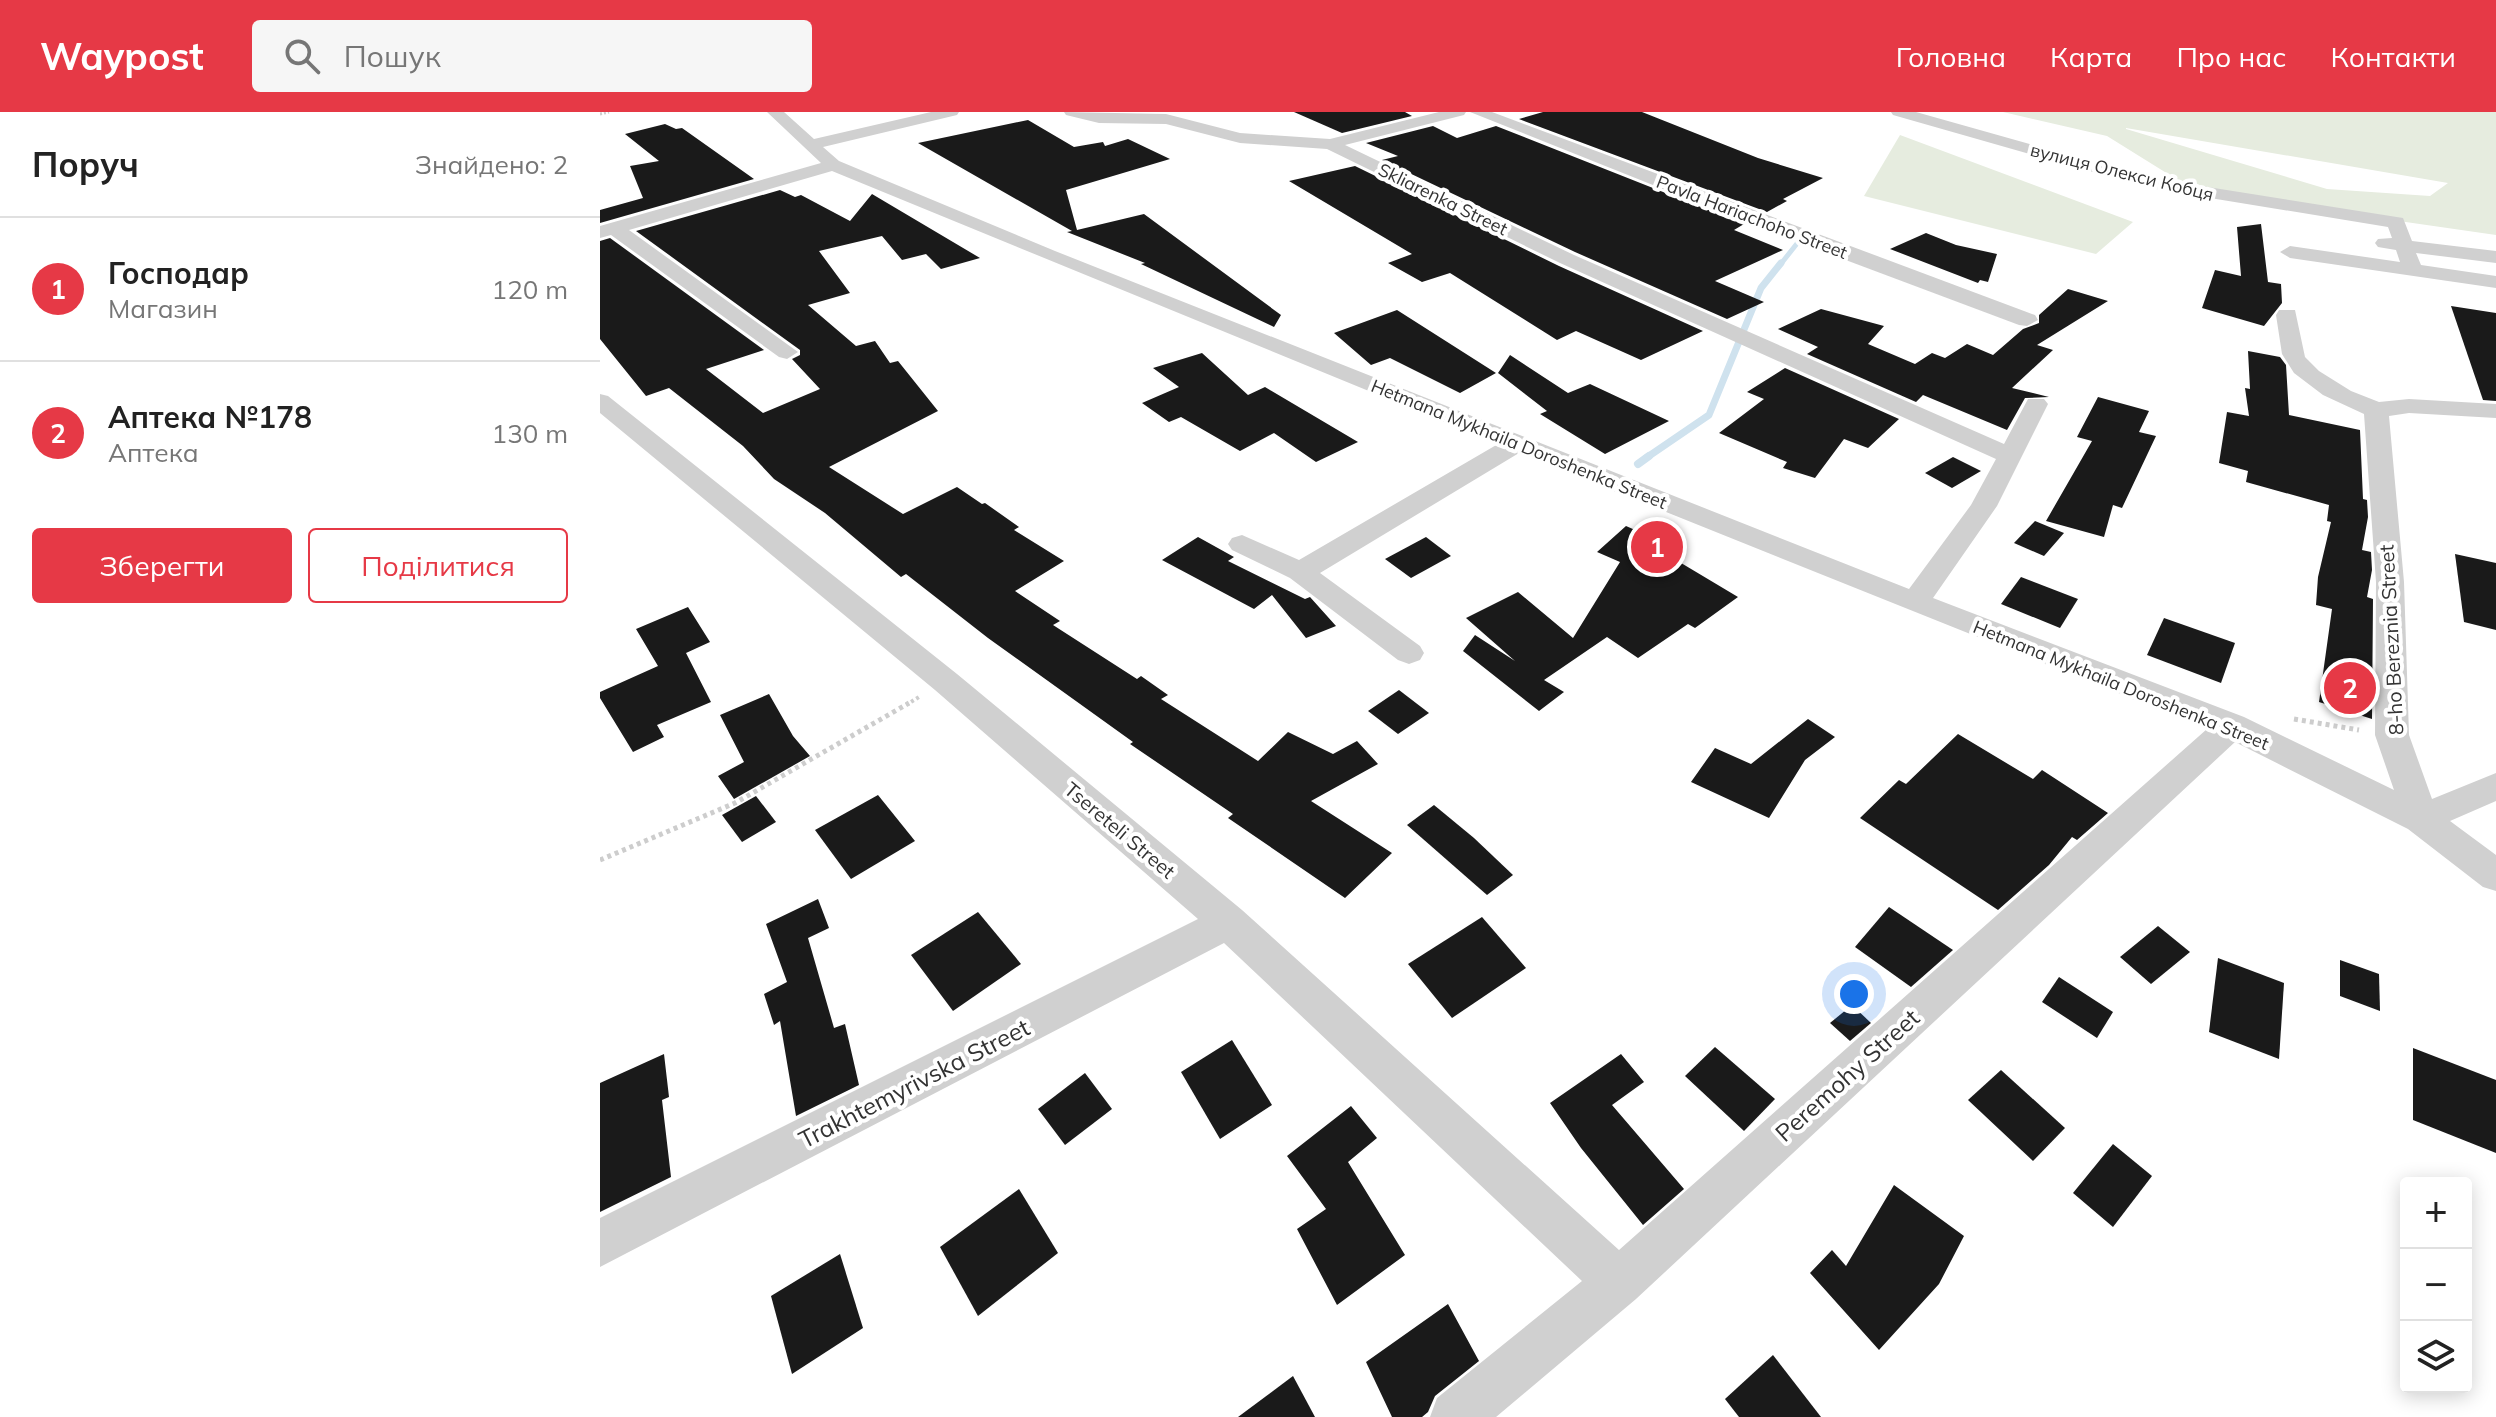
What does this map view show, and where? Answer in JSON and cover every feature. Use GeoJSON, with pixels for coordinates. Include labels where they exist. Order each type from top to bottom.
{"type":"FeatureCollection","features":[{"type":"Feature","properties":{"kind":"street","name":"Hetmana Mykhaila Doroshenka Street"},"geometry":{"type":"LineString","coordinates":[[775,112],[833,165],[1063,261],[2232,726],[2421,819],[2496,876]]}},
{"type":"Feature","properties":{"kind":"street"},"geometry":{"type":"LineString","coordinates":[[808,145],[951,112]]}},
{"type":"Feature","properties":{"kind":"street","name":"Skliarenka Street"},"geometry":{"type":"LineString","coordinates":[[1072,112],[1099,118],[1142,114],[1240,138],[1330,144],[1567,259],[2010,456]]}},
{"type":"Feature","properties":{"kind":"street"},"geometry":{"type":"LineString","coordinates":[[1330,144],[1458,112]]}},
{"type":"Feature","properties":{"kind":"street","name":"Pavla Hariachoho Street"},"geometry":{"type":"LineString","coordinates":[[1478,112],[2027,320]]}},
{"type":"Feature","properties":{"kind":"street","name":"вулиця Олекси Кобця"},"geometry":{"type":"LineString","coordinates":[[1899,112],[2149,183],[2260,203],[2396,222],[2405,246]]}},
{"type":"Feature","properties":{"kind":"street"},"geometry":{"type":"LineString","coordinates":[[607,230],[833,165]]}},
{"type":"Feature","properties":{"kind":"street"},"geometry":{"type":"LineString","coordinates":[[2277,224],[2320,231]]}},
{"type":"Feature","properties":{"kind":"street"},"geometry":{"type":"LineString","coordinates":[[607,230],[787,352]]}},
{"type":"Feature","properties":{"kind":"street"},"geometry":{"type":"LineString","coordinates":[[2362,239],[2496,257]]}},
{"type":"Feature","properties":{"kind":"street"},"geometry":{"type":"LineString","coordinates":[[2405,246],[2413,272]]}},
{"type":"Feature","properties":{"kind":"street"},"geometry":{"type":"LineString","coordinates":[[2290,252],[2496,282]]}},
{"type":"Feature","properties":{"kind":"street"},"geometry":{"type":"LineString","coordinates":[[2287,315],[2294,357],[2302,367],[2346,398],[2376,410],[2409,406],[2496,411]]}},
{"type":"Feature","properties":{"kind":"street","name":"Tsereteli Street"},"geometry":{"type":"LineString","coordinates":[[600,401],[946,682],[1228,922],[1619,1282]]}},
{"type":"Feature","properties":{"kind":"street"},"geometry":{"type":"LineString","coordinates":[[1915,602],[1984,506],[2036,404]]}},
{"type":"Feature","properties":{"kind":"street","name":"8-ho Bereznia Street"},"geometry":{"type":"LineString","coordinates":[[2376,410],[2390,582],[2392,735],[2421,819]]}},
{"type":"Feature","properties":{"kind":"street"},"geometry":{"type":"LineString","coordinates":[[1300,572],[1518,443]]}},
{"type":"Feature","properties":{"kind":"street"},"geometry":{"type":"LineString","coordinates":[[1242,544],[1300,572],[1409,653]]}},
{"type":"Feature","properties":{"kind":"street","name":"Peremohy Street"},"geometry":{"type":"LineString","coordinates":[[1456,1417],[1619,1282],[2232,726]]}},
{"type":"Feature","properties":{"kind":"street"},"geometry":{"type":"LineString","coordinates":[[2421,819],[2496,786]]}},
{"type":"Feature","properties":{"kind":"street","name":"Trakhtemyrivska Street"},"geometry":{"type":"LineString","coordinates":[[600,1243],[1228,922]]}},
{"type":"Feature","properties":{"kind":"path"},"geometry":{"type":"LineString","coordinates":[[600,114],[609,112]]}},
{"type":"Feature","properties":{"kind":"path"},"geometry":{"type":"LineString","coordinates":[[600,860],[735,803],[946,682]]}},
{"type":"Feature","properties":{"kind":"shaded area"},"geometry":{"type":"Polygon","coordinates":[[[2003,112],[2496,112],[2496,235],[2197,192],[2107,136],[2003,112]],[[2126,128],[2327,189],[2430,196],[2448,183],[2126,128]]]}},
{"type":"Feature","properties":{"kind":"shaded area"},"geometry":{"type":"Polygon","coordinates":[[[1900,135],[2133,222],[2096,254],[1864,196],[1900,135]]]}},
{"type":"Feature","properties":{"kind":"building"},"geometry":{"type":"Polygon","coordinates":[[[1294,112],[1405,112],[1412,116],[1342,133],[1294,112]]]}},
{"type":"Feature","properties":{"kind":"building"},"geometry":{"type":"Polygon","coordinates":[[[1543,112],[1642,112],[1758,158],[1823,178],[1783,199],[1787,201],[1767,212],[1519,119],[1543,112]]]}},
{"type":"Feature","properties":{"kind":"building"},"geometry":{"type":"Polygon","coordinates":[[[1028,120],[1074,147],[1103,142],[1105,146],[1128,139],[1170,159],[1066,190],[1077,230],[1144,214],[1281,315],[1274,327],[1141,264],[1145,263],[1067,232],[1072,231],[918,143],[1028,120]]]}},
{"type":"Feature","properties":{"kind":"building"},"geometry":{"type":"Polygon","coordinates":[[[665,124],[682,128],[754,179],[600,223],[600,210],[643,198],[630,166],[659,161],[625,134],[665,124]]]}},
{"type":"Feature","properties":{"kind":"building"},"geometry":{"type":"Polygon","coordinates":[[[1433,126],[1457,138],[1496,126],[1744,224],[1734,230],[1783,250],[1715,281],[1764,302],[1727,319],[1575,252],[1382,160],[1398,156],[1366,143],[1433,126]]]}},
{"type":"Feature","properties":{"kind":"building"},"geometry":{"type":"Polygon","coordinates":[[[1355,166],[1559,266],[1703,331],[1641,360],[1576,331],[1557,340],[1450,273],[1422,282],[1388,263],[1412,254],[1289,181],[1355,166]]]}},
{"type":"Feature","properties":{"kind":"building"},"geometry":{"type":"Polygon","coordinates":[[[780,190],[795,197],[801,195],[850,221],[872,194],[980,258],[941,269],[926,254],[902,260],[882,236],[819,251],[850,293],[808,305],[856,346],[875,341],[890,363],[898,361],[938,411],[829,467],[903,514],[957,487],[985,503],[1019,527],[1014,530],[1064,561],[1015,591],[1060,621],[1053,625],[1137,679],[1141,676],[1168,695],[1161,699],[1258,761],[1288,732],[1333,754],[1357,741],[1378,764],[1311,801],[1392,853],[1345,898],[1228,818],[1233,814],[1130,744],[1133,742],[988,638],[906,574],[901,577],[825,513],[774,479],[743,446],[669,388],[646,396],[600,339],[600,241],[610,238],[764,350],[706,369],[763,413],[820,389],[792,359],[800,355],[800,350],[636,231],[780,190]]]}},
{"type":"Feature","properties":{"kind":"building"},"geometry":{"type":"Polygon","coordinates":[[[2261,224],[2268,282],[2281,284],[2282,303],[2264,326],[2202,308],[2215,270],[2241,276],[2237,227],[2261,224]]]}},
{"type":"Feature","properties":{"kind":"building"},"geometry":{"type":"Polygon","coordinates":[[[1926,233],[1956,245],[1997,254],[1988,282],[1980,280],[1978,283],[1890,249],[1926,233]]]}},
{"type":"Feature","properties":{"kind":"building"},"geometry":{"type":"Polygon","coordinates":[[[2068,289],[2108,301],[2037,345],[2053,350],[2012,388],[2049,397],[2025,398],[2007,430],[1923,395],[1916,402],[1807,354],[1818,347],[1778,329],[1821,309],[1884,326],[1868,344],[1915,364],[1932,353],[1945,358],[1967,344],[1993,355],[2023,329],[2039,323],[2039,315],[2068,289]]]}},
{"type":"Feature","properties":{"kind":"building"},"geometry":{"type":"Polygon","coordinates":[[[2451,306],[2496,313],[2496,401],[2483,400],[2451,306]]]}},
{"type":"Feature","properties":{"kind":"building"},"geometry":{"type":"Polygon","coordinates":[[[1397,310],[1496,373],[1460,393],[1390,358],[1371,365],[1334,333],[1397,310]]]}},
{"type":"Feature","properties":{"kind":"building"},"geometry":{"type":"Polygon","coordinates":[[[2248,351],[2280,357],[2286,365],[2289,415],[2360,430],[2363,499],[2367,500],[2368,517],[2362,550],[2371,552],[2372,570],[2367,597],[2373,599],[2372,719],[2319,702],[2332,609],[2316,605],[2318,577],[2331,522],[2327,521],[2329,505],[2246,482],[2248,471],[2219,463],[2227,412],[2249,416],[2245,388],[2250,389],[2248,351]]]}},
{"type":"Feature","properties":{"kind":"building"},"geometry":{"type":"Polygon","coordinates":[[[1202,353],[1248,395],[1265,387],[1358,442],[1316,462],[1274,433],[1240,451],[1181,417],[1169,422],[1142,403],[1179,387],[1153,368],[1202,353]]]}},
{"type":"Feature","properties":{"kind":"building"},"geometry":{"type":"Polygon","coordinates":[[[1510,355],[1568,393],[1590,384],[1669,421],[1605,454],[1540,414],[1547,411],[1498,373],[1510,355]]]}},
{"type":"Feature","properties":{"kind":"building"},"geometry":{"type":"Polygon","coordinates":[[[1785,368],[1899,419],[1868,448],[1844,439],[1815,478],[1783,468],[1787,462],[1719,433],[1764,399],[1747,392],[1785,368]]]}},
{"type":"Feature","properties":{"kind":"building"},"geometry":{"type":"Polygon","coordinates":[[[2098,397],[2149,411],[2139,432],[2156,436],[2122,508],[2113,505],[2104,537],[2046,521],[2092,441],[2077,437],[2098,397]]]}},
{"type":"Feature","properties":{"kind":"building"},"geometry":{"type":"Polygon","coordinates":[[[1953,457],[1981,471],[1952,488],[1925,473],[1953,457]]]}},
{"type":"Feature","properties":{"kind":"building"},"geometry":{"type":"Polygon","coordinates":[[[2035,521],[2064,533],[2044,556],[2014,543],[2035,521]]]}},
{"type":"Feature","properties":{"kind":"building"},"geometry":{"type":"Polygon","coordinates":[[[1626,526],[1674,547],[1666,554],[1738,597],[1695,628],[1688,624],[1638,658],[1607,637],[1544,680],[1564,692],[1539,711],[1463,651],[1475,635],[1515,661],[1466,618],[1518,592],[1573,638],[1620,562],[1597,552],[1626,526]]]}},
{"type":"Feature","properties":{"kind":"building"},"geometry":{"type":"Polygon","coordinates":[[[1198,537],[1234,557],[1228,561],[1305,599],[1310,597],[1336,626],[1306,638],[1272,595],[1254,609],[1162,560],[1198,537]]]}},
{"type":"Feature","properties":{"kind":"building"},"geometry":{"type":"Polygon","coordinates":[[[1426,537],[1451,556],[1411,578],[1385,559],[1426,537]]]}},
{"type":"Feature","properties":{"kind":"building"},"geometry":{"type":"Polygon","coordinates":[[[2455,554],[2496,563],[2496,630],[2464,622],[2455,554]]]}},
{"type":"Feature","properties":{"kind":"building"},"geometry":{"type":"Polygon","coordinates":[[[2021,577],[2078,599],[2060,628],[2001,604],[2021,577]]]}},
{"type":"Feature","properties":{"kind":"building"},"geometry":{"type":"Polygon","coordinates":[[[688,607],[710,642],[686,653],[711,702],[657,725],[664,737],[633,752],[600,698],[600,692],[658,666],[636,629],[688,607]]]}},
{"type":"Feature","properties":{"kind":"building"},"geometry":{"type":"Polygon","coordinates":[[[2164,618],[2235,643],[2221,683],[2147,655],[2164,618]]]}},
{"type":"Feature","properties":{"kind":"building"},"geometry":{"type":"Polygon","coordinates":[[[1399,690],[1429,713],[1398,734],[1368,711],[1399,690]]]}},
{"type":"Feature","properties":{"kind":"building"},"geometry":{"type":"Polygon","coordinates":[[[769,694],[793,736],[810,756],[734,799],[718,776],[744,762],[720,715],[769,694]]]}},
{"type":"Feature","properties":{"kind":"building"},"geometry":{"type":"Polygon","coordinates":[[[1808,719],[1835,737],[1805,760],[1769,818],[1691,782],[1715,748],[1751,764],[1808,719]]]}},
{"type":"Feature","properties":{"kind":"building"},"geometry":{"type":"Polygon","coordinates":[[[1958,734],[2033,779],[2042,770],[2108,813],[2077,840],[2072,837],[2049,865],[1998,910],[1860,818],[1899,780],[1906,784],[1958,734]]]}},
{"type":"Feature","properties":{"kind":"building"},"geometry":{"type":"Polygon","coordinates":[[[878,795],[915,841],[851,879],[815,830],[878,795]]]}},
{"type":"Feature","properties":{"kind":"building"},"geometry":{"type":"Polygon","coordinates":[[[756,796],[776,822],[742,842],[722,815],[756,796]]]}},
{"type":"Feature","properties":{"kind":"building"},"geometry":{"type":"Polygon","coordinates":[[[1434,805],[1513,875],[1487,895],[1407,825],[1434,805]]]}},
{"type":"Feature","properties":{"kind":"building"},"geometry":{"type":"Polygon","coordinates":[[[818,899],[829,928],[808,938],[834,1028],[845,1024],[859,1085],[796,1116],[780,1021],[774,1025],[764,994],[787,982],[766,924],[818,899]]]}},
{"type":"Feature","properties":{"kind":"building"},"geometry":{"type":"Polygon","coordinates":[[[1889,907],[1953,950],[1911,987],[1855,947],[1889,907]]]}},
{"type":"Feature","properties":{"kind":"building"},"geometry":{"type":"Polygon","coordinates":[[[978,912],[1021,964],[953,1011],[911,955],[978,912]]]}},
{"type":"Feature","properties":{"kind":"building"},"geometry":{"type":"Polygon","coordinates":[[[1482,917],[1526,968],[1452,1018],[1408,964],[1482,917]]]}},
{"type":"Feature","properties":{"kind":"building"},"geometry":{"type":"Polygon","coordinates":[[[2158,926],[2190,952],[2151,984],[2120,957],[2158,926]]]}},
{"type":"Feature","properties":{"kind":"building"},"geometry":{"type":"Polygon","coordinates":[[[2218,958],[2284,983],[2279,1059],[2209,1032],[2218,958]]]}},
{"type":"Feature","properties":{"kind":"building"},"geometry":{"type":"Polygon","coordinates":[[[2340,960],[2379,974],[2380,1011],[2340,996],[2340,960]]]}},
{"type":"Feature","properties":{"kind":"building"},"geometry":{"type":"Polygon","coordinates":[[[2059,977],[2113,1012],[2097,1038],[2042,1002],[2059,977]]]}},
{"type":"Feature","properties":{"kind":"building"},"geometry":{"type":"Polygon","coordinates":[[[1852,1005],[1871,1023],[1850,1041],[1830,1023],[1852,1005]]]}},
{"type":"Feature","properties":{"kind":"building"},"geometry":{"type":"Polygon","coordinates":[[[1232,1040],[1272,1105],[1220,1139],[1181,1072],[1232,1040]]]}},
{"type":"Feature","properties":{"kind":"building"},"geometry":{"type":"Polygon","coordinates":[[[1715,1047],[1775,1099],[1744,1131],[1685,1076],[1715,1047]]]}},
{"type":"Feature","properties":{"kind":"building"},"geometry":{"type":"Polygon","coordinates":[[[2413,1048],[2496,1080],[2496,1153],[2413,1120],[2413,1048]]]}},
{"type":"Feature","properties":{"kind":"building"},"geometry":{"type":"Polygon","coordinates":[[[664,1054],[669,1097],[662,1100],[671,1177],[600,1212],[600,1083],[664,1054]]]}},
{"type":"Feature","properties":{"kind":"building"},"geometry":{"type":"Polygon","coordinates":[[[1621,1054],[1644,1082],[1612,1105],[1684,1189],[1643,1225],[1581,1148],[1550,1103],[1621,1054]]]}},
{"type":"Feature","properties":{"kind":"building"},"geometry":{"type":"Polygon","coordinates":[[[2001,1070],[2065,1128],[2033,1161],[1968,1100],[2001,1070]]]}},
{"type":"Feature","properties":{"kind":"building"},"geometry":{"type":"Polygon","coordinates":[[[1085,1073],[1112,1109],[1065,1145],[1038,1109],[1085,1073]]]}},
{"type":"Feature","properties":{"kind":"building"},"geometry":{"type":"Polygon","coordinates":[[[1351,1106],[1377,1138],[1348,1162],[1405,1255],[1337,1305],[1297,1229],[1326,1209],[1287,1156],[1351,1106]]]}},
{"type":"Feature","properties":{"kind":"building"},"geometry":{"type":"Polygon","coordinates":[[[2113,1144],[2152,1176],[2113,1227],[2073,1193],[2113,1144]]]}},
{"type":"Feature","properties":{"kind":"building"},"geometry":{"type":"Polygon","coordinates":[[[1894,1185],[1964,1236],[1939,1284],[1879,1350],[1810,1273],[1832,1250],[1846,1266],[1894,1185]]]}},
{"type":"Feature","properties":{"kind":"building"},"geometry":{"type":"Polygon","coordinates":[[[1019,1189],[1058,1253],[978,1316],[940,1247],[1019,1189]]]}},
{"type":"Feature","properties":{"kind":"building"},"geometry":{"type":"Polygon","coordinates":[[[840,1254],[863,1328],[792,1374],[771,1296],[840,1254]]]}},
{"type":"Feature","properties":{"kind":"building"},"geometry":{"type":"Polygon","coordinates":[[[1448,1304],[1479,1361],[1435,1396],[1428,1412],[1422,1417],[1392,1417],[1366,1362],[1448,1304]]]}},
{"type":"Feature","properties":{"kind":"building"},"geometry":{"type":"Polygon","coordinates":[[[1773,1355],[1821,1417],[1739,1417],[1725,1399],[1773,1355]]]}},
{"type":"Feature","properties":{"kind":"building"},"geometry":{"type":"Polygon","coordinates":[[[1293,1376],[1315,1417],[1238,1417],[1293,1376]]]}},
{"type":"Feature","properties":{"kind":"waterway"},"geometry":{"type":"LineString","coordinates":[[1780,265],[1799,241]]}},
{"type":"Feature","properties":{"kind":"waterway"},"geometry":{"type":"LineString","coordinates":[[1646,458],[1709,415],[1761,288],[1781,263]]}},
{"type":"Feature","properties":{"kind":"waterway"},"geometry":{"type":"LineString","coordinates":[[1638,464],[1649,456]]}},
{"type":"Feature","properties":{"kind":"place","name":"Господар"},"geometry":{"type":"Point","coordinates":[1657,547]}},
{"type":"Feature","properties":{"kind":"place","name":"Аптека №178"},"geometry":{"type":"Point","coordinates":[2350,688]}}]}
